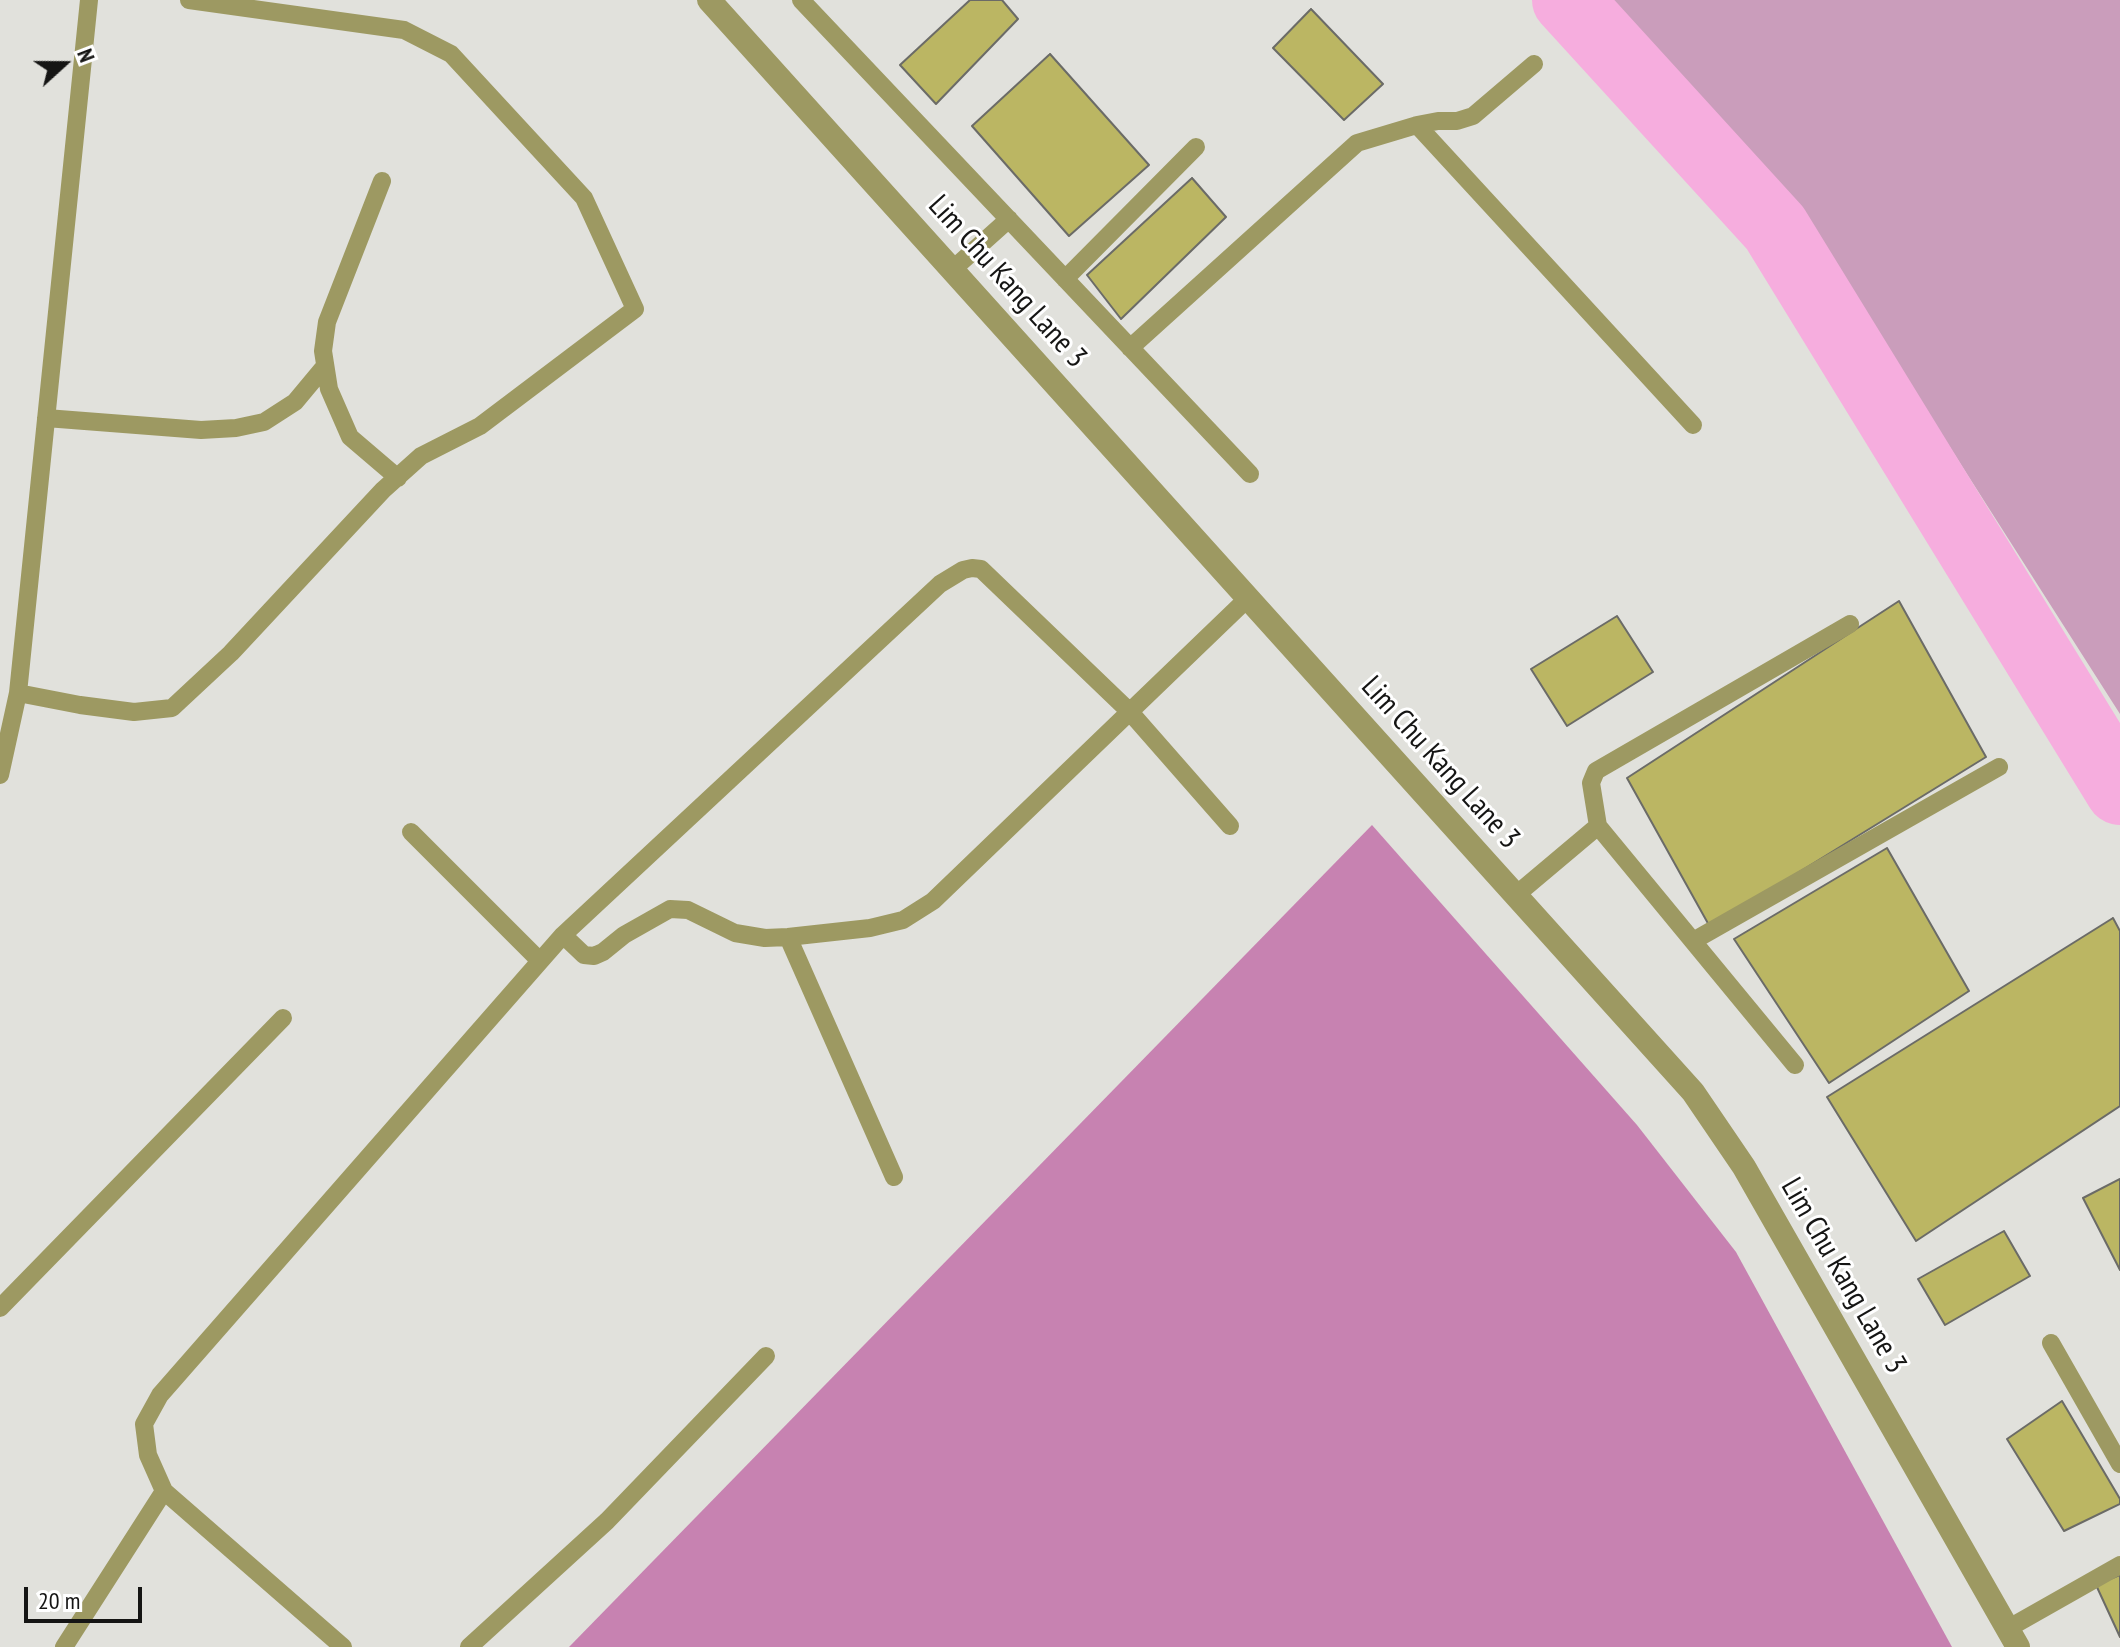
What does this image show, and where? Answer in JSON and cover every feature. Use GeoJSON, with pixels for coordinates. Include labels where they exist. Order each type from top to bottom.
{"type":"FeatureCollection","features":[{"type":"Feature","properties":{"kind":"street","name":"Lim Chu Kang Lane 3"},"geometry":{"type":"LineString","coordinates":[[709,0],[1693,1092],[1744,1167],[2013,1638]]}},
{"type":"Feature","properties":{"kind":"lane"},"geometry":{"type":"LineString","coordinates":[[0,775],[18,693],[89,0]]}},
{"type":"Feature","properties":{"kind":"lane"},"geometry":{"type":"LineString","coordinates":[[18,693],[134,712],[172,708],[231,653],[383,490],[421,456],[480,426],[635,309],[584,198],[451,54],[404,30],[189,0]]}},
{"type":"Feature","properties":{"kind":"lane"},"geometry":{"type":"LineString","coordinates":[[801,0],[1250,474]]}},
{"type":"Feature","properties":{"kind":"lane"},"geometry":{"type":"LineString","coordinates":[[1130,348],[1357,143],[1417,125],[1473,116],[1534,64]]}},
{"type":"Feature","properties":{"kind":"lane"},"geometry":{"type":"LineString","coordinates":[[1417,125],[1693,425]]}},
{"type":"Feature","properties":{"kind":"lane"},"geometry":{"type":"LineString","coordinates":[[1065,279],[1196,147]]}},
{"type":"Feature","properties":{"kind":"lane"},"geometry":{"type":"LineString","coordinates":[[382,181],[327,322],[323,351],[329,389],[350,437],[398,478]]}},
{"type":"Feature","properties":{"kind":"lane"},"geometry":{"type":"LineString","coordinates":[[952,270],[1009,219]]}},
{"type":"Feature","properties":{"kind":"lane"},"geometry":{"type":"LineString","coordinates":[[46,418],[201,430],[236,428],[264,422],[295,402],[325,366]]}},
{"type":"Feature","properties":{"kind":"lane"},"geometry":{"type":"LineString","coordinates":[[343,1647],[164,1491],[148,1455],[144,1424],[160,1395],[563,935],[940,584],[963,570],[981,569],[1130,712],[1230,826]]}},
{"type":"Feature","properties":{"kind":"lane"},"geometry":{"type":"LineString","coordinates":[[563,935],[584,955],[594,956],[670,909],[688,910],[735,933],[765,938],[870,928],[903,920],[933,901],[1248,598]]}},
{"type":"Feature","properties":{"kind":"lane"},"geometry":{"type":"LineString","coordinates":[[1795,1065],[1598,826],[1591,783],[1596,771],[1850,624]]}},
{"type":"Feature","properties":{"kind":"lane"},"geometry":{"type":"LineString","coordinates":[[1693,941],[1999,767]]}},
{"type":"Feature","properties":{"kind":"lane"},"geometry":{"type":"LineString","coordinates":[[1516,895],[1598,826]]}},
{"type":"Feature","properties":{"kind":"lane"},"geometry":{"type":"LineString","coordinates":[[411,832],[540,961]]}},
{"type":"Feature","properties":{"kind":"lane"},"geometry":{"type":"LineString","coordinates":[[788,937],[894,1177]]}},
{"type":"Feature","properties":{"kind":"lane"},"geometry":{"type":"LineString","coordinates":[[0,1308],[283,1018]]}},
{"type":"Feature","properties":{"kind":"lane"},"geometry":{"type":"LineString","coordinates":[[2051,1343],[2120,1464]]}},
{"type":"Feature","properties":{"kind":"lane"},"geometry":{"type":"LineString","coordinates":[[469,1647],[607,1521],[766,1356]]}},
{"type":"Feature","properties":{"kind":"lane"},"geometry":{"type":"LineString","coordinates":[[64,1647],[164,1491]]}},
{"type":"Feature","properties":{"kind":"lane"},"geometry":{"type":"LineString","coordinates":[[2013,1638],[2120,1565]]}},
{"type":"Feature","properties":{"kind":"shaded area"},"geometry":{"type":"Polygon","coordinates":[[[1609,0],[2120,0],[2120,714],[1807,223],[1609,0]]]}},
{"type":"Feature","properties":{"kind":"shaded area"},"geometry":{"type":"Polygon","coordinates":[[[1372,825],[1637,1125],[1736,1252],[1952,1647],[569,1647],[1372,825]]]}},
{"type":"Feature","properties":{"kind":"building"},"geometry":{"type":"Polygon","coordinates":[[[970,0],[1002,0],[1018,19],[936,104],[900,65],[970,0]]]}},
{"type":"Feature","properties":{"kind":"building"},"geometry":{"type":"Polygon","coordinates":[[[1311,9],[1383,84],[1344,120],[1273,48],[1311,9]]]}},
{"type":"Feature","properties":{"kind":"building"},"geometry":{"type":"Polygon","coordinates":[[[1050,54],[1149,165],[1069,236],[972,126],[1050,54]]]}},
{"type":"Feature","properties":{"kind":"building"},"geometry":{"type":"Polygon","coordinates":[[[1192,178],[1226,217],[1121,319],[1087,275],[1192,178]]]}},
{"type":"Feature","properties":{"kind":"building"},"geometry":{"type":"Polygon","coordinates":[[[1899,601],[1986,757],[1710,927],[1627,778],[1899,601]]]}},
{"type":"Feature","properties":{"kind":"building"},"geometry":{"type":"Polygon","coordinates":[[[1617,616],[1653,672],[1567,726],[1531,669],[1617,616]]]}},
{"type":"Feature","properties":{"kind":"building"},"geometry":{"type":"Polygon","coordinates":[[[1887,848],[1969,991],[1829,1083],[1734,939],[1887,848]]]}},
{"type":"Feature","properties":{"kind":"building"},"geometry":{"type":"Polygon","coordinates":[[[2113,918],[2120,931],[2120,1106],[1916,1241],[1827,1097],[2113,918]]]}},
{"type":"Feature","properties":{"kind":"building"},"geometry":{"type":"Polygon","coordinates":[[[2120,1179],[2120,1270],[2083,1198],[2120,1179]]]}},
{"type":"Feature","properties":{"kind":"building"},"geometry":{"type":"Polygon","coordinates":[[[2004,1231],[2030,1276],[1945,1325],[1918,1279],[2004,1231]]]}},
{"type":"Feature","properties":{"kind":"building"},"geometry":{"type":"Polygon","coordinates":[[[2062,1401],[2120,1499],[2120,1504],[2064,1531],[2007,1439],[2062,1401]]]}},
{"type":"Feature","properties":{"kind":"building"},"geometry":{"type":"Polygon","coordinates":[[[2120,1575],[2120,1637],[2096,1585],[2120,1575]]]}},
{"type":"Feature","properties":{"kind":"waterway"},"geometry":{"type":"LineString","coordinates":[[1567,0],[1775,228],[2120,790]]}}]}
